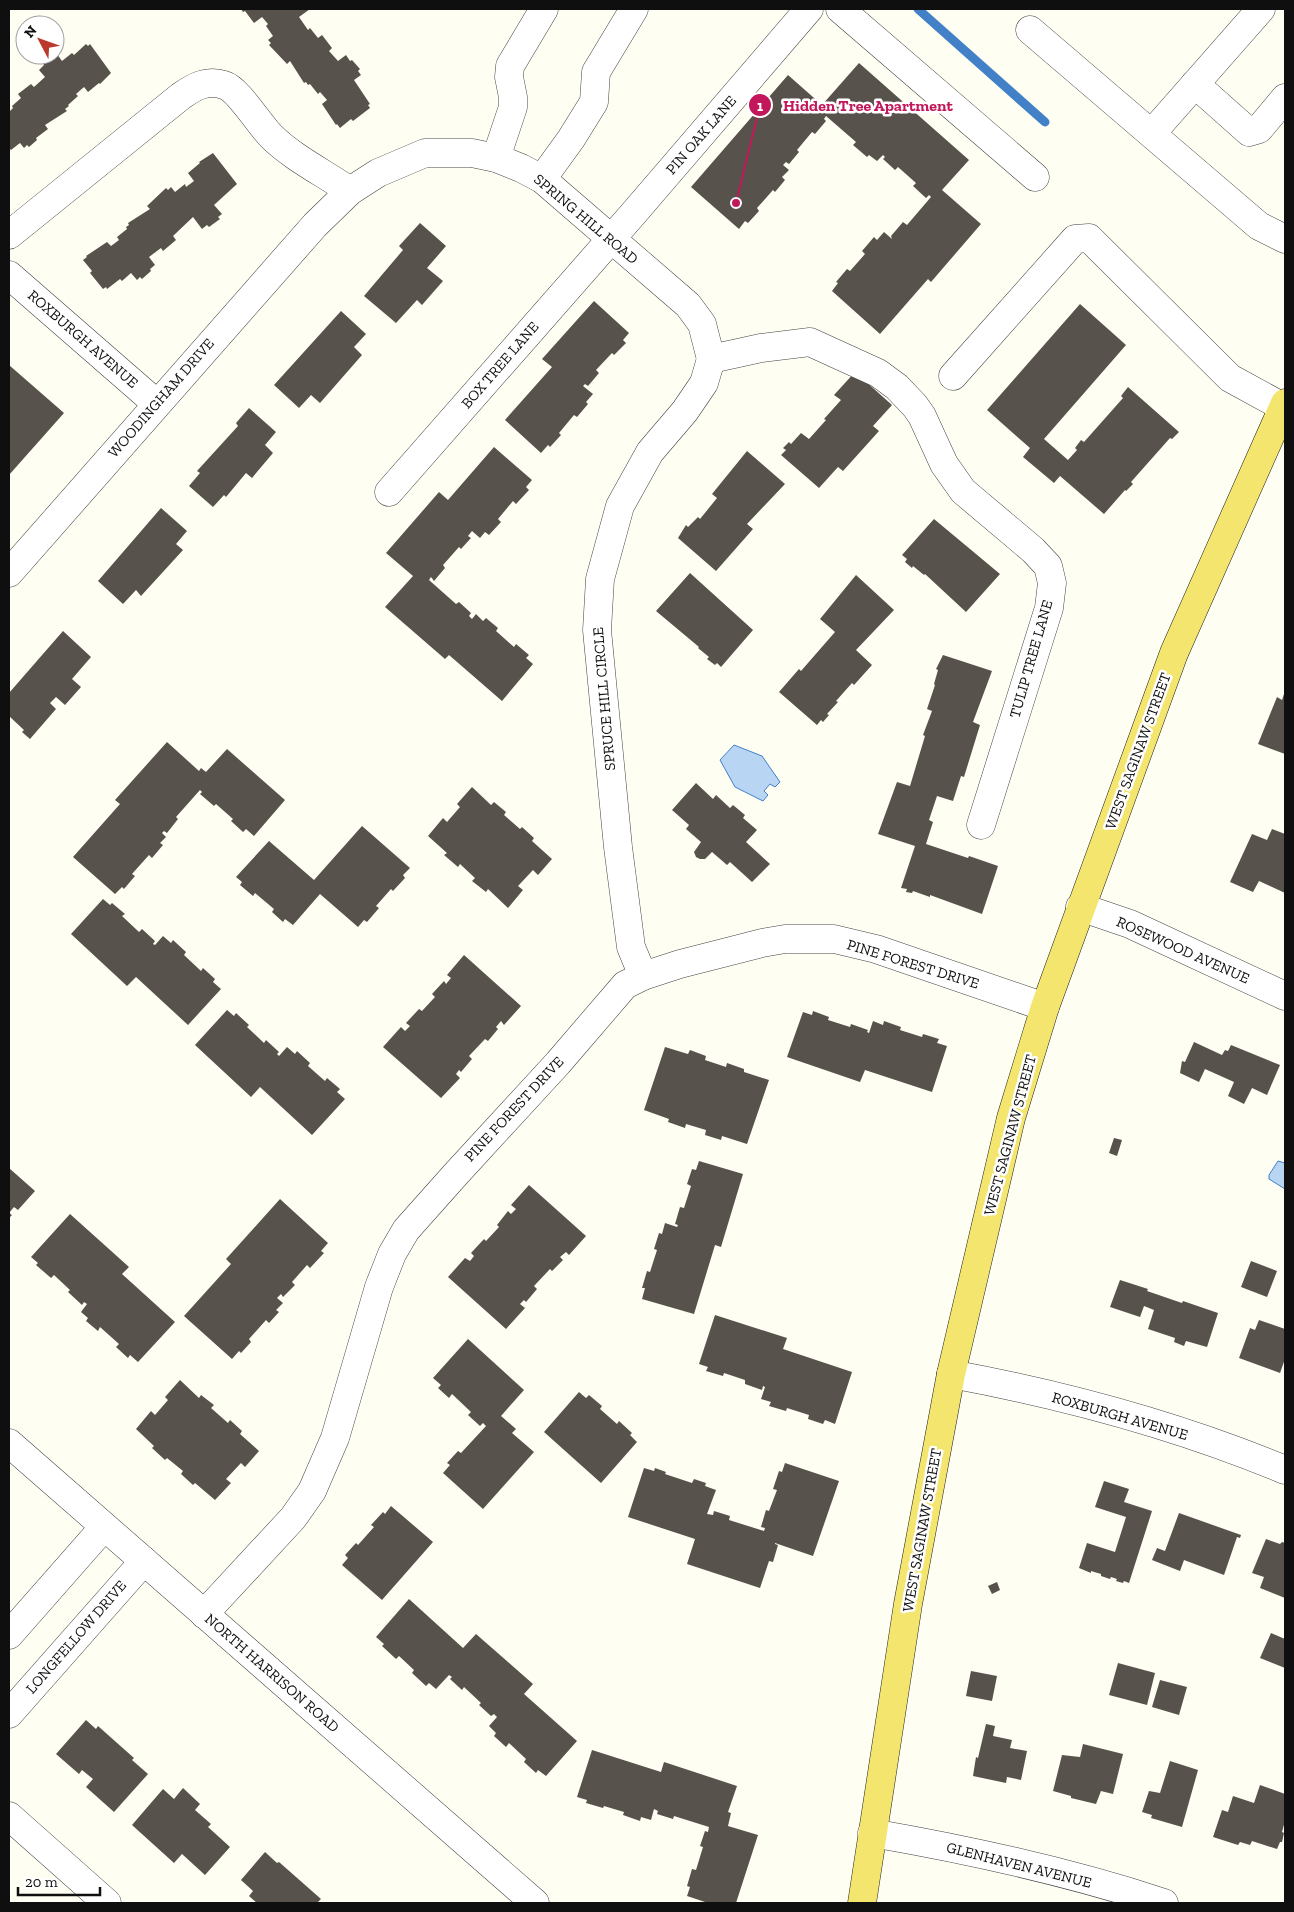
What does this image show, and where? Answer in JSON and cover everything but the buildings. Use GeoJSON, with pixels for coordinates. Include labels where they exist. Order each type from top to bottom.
{"type":"FeatureCollection","features":[{"type":"Feature","properties":{"kind":"main road","name":"WEST SAGINAW STREET"},"geometry":{"type":"LineString","coordinates":[[862,1903],[908,1604],[951,1374],[1011,1118],[1045,1007],[1080,907],[1174,653],[1284,405]]}},
{"type":"Feature","properties":{"kind":"street"},"geometry":{"type":"LineString","coordinates":[[496,158],[513,107],[509,77],[510,66],[544,9]]}},
{"type":"Feature","properties":{"kind":"street"},"geometry":{"type":"LineString","coordinates":[[542,179],[571,139],[594,102],[596,72],[634,9]]}},
{"type":"Feature","properties":{"kind":"street","name":"PIN OAK LANE"},"geometry":{"type":"LineString","coordinates":[[612,239],[809,9]]}},
{"type":"Feature","properties":{"kind":"street"},"geometry":{"type":"LineString","coordinates":[[840,9],[1035,177]]}},
{"type":"Feature","properties":{"kind":"street"},"geometry":{"type":"LineString","coordinates":[[1152,133],[1261,9]]}},
{"type":"Feature","properties":{"kind":"street"},"geometry":{"type":"LineString","coordinates":[[1030,30],[1259,226],[1285,239]]}},
{"type":"Feature","properties":{"kind":"street"},"geometry":{"type":"LineString","coordinates":[[9,235],[181,96],[196,86],[208,83],[225,85],[236,94],[269,134],[284,147],[350,191]]}},
{"type":"Feature","properties":{"kind":"street"},"geometry":{"type":"LineString","coordinates":[[1195,84],[1249,132],[1258,129],[1285,98]]}},
{"type":"Feature","properties":{"kind":"street","name":"SPRING HILL ROAD"},"geometry":{"type":"LineString","coordinates":[[314,225],[350,191],[378,173],[425,153],[472,153],[496,158],[542,179],[688,306],[702,324],[712,360]]}},
{"type":"Feature","properties":{"kind":"street","name":"WOODINGHAM DRIVE"},"geometry":{"type":"LineString","coordinates":[[9,572],[314,225]]}},
{"type":"Feature","properties":{"kind":"street"},"geometry":{"type":"LineString","coordinates":[[953,376],[1075,239],[1089,238],[1230,378],[1284,405]]}},
{"type":"Feature","properties":{"kind":"street","name":"BOX TREE LANE"},"geometry":{"type":"LineString","coordinates":[[389,492],[612,239]]}},
{"type":"Feature","properties":{"kind":"street","name":"ROXBURGH AVENUE"},"geometry":{"type":"LineString","coordinates":[[9,275],[157,404]]}},
{"type":"Feature","properties":{"kind":"street","name":"TULIP TREE LANE"},"geometry":{"type":"LineString","coordinates":[[712,360],[761,348],[810,342],[878,373],[897,387],[922,416],[944,464],[963,492],[1033,550],[1048,566],[1052,583],[1049,608],[981,825]]}},
{"type":"Feature","properties":{"kind":"street","name":"SPRUCE HILL CIRCLE"},"geometry":{"type":"LineString","coordinates":[[643,976],[631,947],[609,761],[597,630],[600,579],[620,506],[650,452],[684,411],[704,383],[712,360]]}},
{"type":"Feature","properties":{"kind":"street","name":"ROSEWOOD AVENUE"},"geometry":{"type":"LineString","coordinates":[[1080,907],[1135,926],[1285,996]]}},
{"type":"Feature","properties":{"kind":"street","name":"PINE FOREST DRIVE"},"geometry":{"type":"LineString","coordinates":[[204,1614],[293,1518],[312,1491],[335,1438],[379,1287],[392,1254],[406,1230],[558,1063],[625,985],[643,976],[680,964],[770,942],[792,938],[834,939],[876,949],[1045,1007]]}},
{"type":"Feature","properties":{"kind":"street","name":"ROXBURGH AVENUE"},"geometry":{"type":"LineString","coordinates":[[951,1374],[1005,1384],[1127,1415],[1253,1457],[1285,1470]]}},
{"type":"Feature","properties":{"kind":"street","name":"NORTH HARRISON ROAD"},"geometry":{"type":"LineString","coordinates":[[9,1443],[535,1903]]}},
{"type":"Feature","properties":{"kind":"street"},"geometry":{"type":"LineString","coordinates":[[9,1635],[104,1527]]}},
{"type":"Feature","properties":{"kind":"street","name":"LONGFELLOW DRIVE"},"geometry":{"type":"LineString","coordinates":[[9,1714],[144,1561]]}},
{"type":"Feature","properties":{"kind":"street"},"geometry":{"type":"LineString","coordinates":[[9,1816],[107,1903]]}},
{"type":"Feature","properties":{"kind":"street","name":"GLENHAVEN AVENUE"},"geometry":{"type":"LineString","coordinates":[[872,1833],[922,1842],[1028,1866],[1164,1903]]}},
{"type":"Feature","properties":{"kind":"water"},"geometry":{"type":"Polygon","coordinates":[[[734,745],[762,756],[780,782],[775,787],[770,784],[764,791],[768,795],[763,801],[735,787],[720,760],[734,745]]]}},
{"type":"Feature","properties":{"kind":"water"},"geometry":{"type":"Polygon","coordinates":[[[1278,1161],[1285,1163],[1285,1189],[1269,1179],[1269,1175],[1278,1161]]]}},
{"type":"Feature","properties":{"kind":"waterway"},"geometry":{"type":"LineString","coordinates":[[918,9],[1045,122]]}},
{"type":"Feature","properties":{"kind":"place","name":"Hidden Tree Apartment"},"geometry":{"type":"Point","coordinates":[736,203]}}]}
